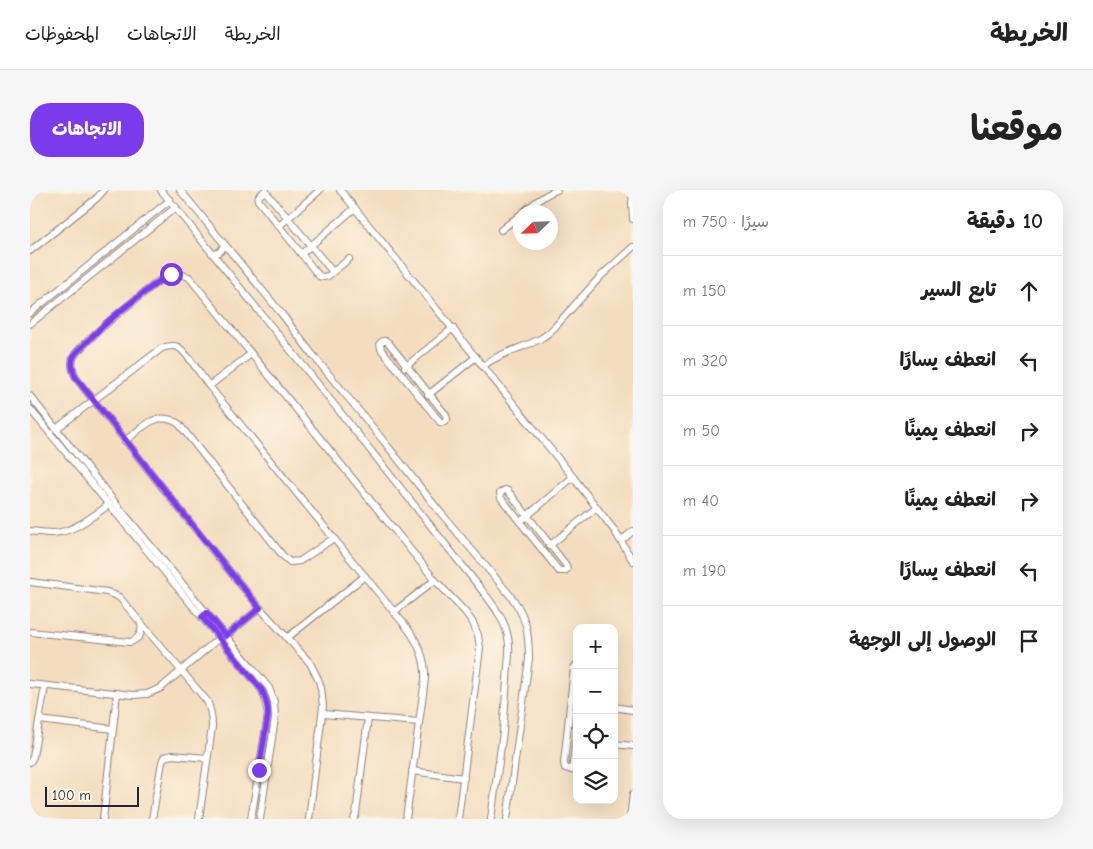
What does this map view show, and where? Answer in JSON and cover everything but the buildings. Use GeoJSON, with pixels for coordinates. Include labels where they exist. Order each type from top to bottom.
{"type":"FeatureCollection","features":[{"type":"Feature","properties":{"kind":"street"},"geometry":{"type":"LineString","coordinates":[[30,252],[97,198],[104,190]]}},
{"type":"Feature","properties":{"kind":"street"},"geometry":{"type":"LineString","coordinates":[[161,190],[225,267],[486,595],[505,624],[510,644],[503,732],[491,819]]}},
{"type":"Feature","properties":{"kind":"street"},"geometry":{"type":"LineString","coordinates":[[180,190],[509,594],[522,613],[528,634],[529,659],[507,819]]}},
{"type":"Feature","properties":{"kind":"street"},"geometry":{"type":"LineString","coordinates":[[332,272],[265,190],[258,200],[319,276],[326,277],[349,259]]}},
{"type":"Feature","properties":{"kind":"street"},"geometry":{"type":"LineString","coordinates":[[279,226],[320,190]]}},
{"type":"Feature","properties":{"kind":"street"},"geometry":{"type":"LineString","coordinates":[[340,190],[573,477],[614,530],[633,561]]}},
{"type":"Feature","properties":{"kind":"street"},"geometry":{"type":"LineString","coordinates":[[533,205],[543,197],[557,190]]}},
{"type":"Feature","properties":{"kind":"street"},"geometry":{"type":"LineString","coordinates":[[633,194],[633,219]]}},
{"type":"Feature","properties":{"kind":"street"},"geometry":{"type":"LineString","coordinates":[[30,313],[170,200]]}},
{"type":"Feature","properties":{"kind":"street"},"geometry":{"type":"LineString","coordinates":[[30,324],[176,208]]}},
{"type":"Feature","properties":{"kind":"street"},"geometry":{"type":"LineString","coordinates":[[301,254],[355,208]]}},
{"type":"Feature","properties":{"kind":"street"},"geometry":{"type":"LineString","coordinates":[[501,230],[513,221]]}},
{"type":"Feature","properties":{"kind":"street"},"geometry":{"type":"LineString","coordinates":[[214,254],[222,250],[224,244]]}},
{"type":"Feature","properties":{"kind":"street"},"geometry":{"type":"LineString","coordinates":[[483,366],[497,356],[539,340],[548,333],[601,276],[633,247]]}},
{"type":"Feature","properties":{"kind":"street"},"geometry":{"type":"LineString","coordinates":[[624,256],[633,257]]}},
{"type":"Feature","properties":{"kind":"street"},"geometry":{"type":"LineString","coordinates":[[225,267],[228,262],[237,259]]}},
{"type":"Feature","properties":{"kind":"street"},"geometry":{"type":"LineString","coordinates":[[309,819],[323,714],[323,697],[315,671],[208,545],[76,378],[73,371],[74,355],[96,333],[166,276],[171,274],[183,274],[189,277],[434,580],[466,613],[473,623],[478,635],[480,648],[458,819]]}},
{"type":"Feature","properties":{"kind":"street"},"geometry":{"type":"LineString","coordinates":[[399,372],[453,328]]}},
{"type":"Feature","properties":{"kind":"street"},"geometry":{"type":"LineString","coordinates":[[386,340],[388,342],[430,394],[446,415],[447,420],[445,422],[440,422],[399,372],[381,349],[380,344],[383,341],[386,340]]}},
{"type":"Feature","properties":{"kind":"street"},"geometry":{"type":"LineString","coordinates":[[56,429],[162,348],[175,346],[183,351],[209,386],[414,636],[418,644],[424,662],[424,679],[406,819]]}},
{"type":"Feature","properties":{"kind":"street"},"geometry":{"type":"LineString","coordinates":[[209,386],[251,354]]}},
{"type":"Feature","properties":{"kind":"street"},"geometry":{"type":"LineString","coordinates":[[422,400],[476,357]]}},
{"type":"Feature","properties":{"kind":"street"},"geometry":{"type":"LineString","coordinates":[[30,396],[56,429],[109,505],[204,615],[226,636],[271,692],[275,718],[260,819]]}},
{"type":"Feature","properties":{"kind":"street"},"geometry":{"type":"LineString","coordinates":[[30,409],[85,471],[204,615],[219,638],[262,690],[266,698],[268,715],[251,819]]}},
{"type":"Feature","properties":{"kind":"street"},"geometry":{"type":"LineString","coordinates":[[125,441],[156,419],[168,418],[179,424],[283,556],[290,562],[304,559],[334,538]]}},
{"type":"Feature","properties":{"kind":"street"},"geometry":{"type":"LineString","coordinates":[[520,522],[573,477]]}},
{"type":"Feature","properties":{"kind":"street"},"geometry":{"type":"LineString","coordinates":[[502,490],[508,491],[551,545],[566,565],[567,569],[565,571],[559,571],[520,522],[501,498],[500,493],[502,490]]}},
{"type":"Feature","properties":{"kind":"street"},"geometry":{"type":"LineString","coordinates":[[30,533],[65,531],[76,527],[109,505]]}},
{"type":"Feature","properties":{"kind":"street"},"geometry":{"type":"LineString","coordinates":[[543,551],[596,508]]}},
{"type":"Feature","properties":{"kind":"street"},"geometry":{"type":"LineString","coordinates":[[621,541],[633,530]]}},
{"type":"Feature","properties":{"kind":"street"},"geometry":{"type":"LineString","coordinates":[[287,638],[365,576]]}},
{"type":"Feature","properties":{"kind":"street"},"geometry":{"type":"LineString","coordinates":[[394,612],[434,580]]}},
{"type":"Feature","properties":{"kind":"street"},"geometry":{"type":"LineString","coordinates":[[30,582],[113,594],[124,602],[207,701],[212,718],[199,819]]}},
{"type":"Feature","properties":{"kind":"street"},"geometry":{"type":"LineString","coordinates":[[226,636],[260,608]]}},
{"type":"Feature","properties":{"kind":"street"},"geometry":{"type":"LineString","coordinates":[[30,632],[130,642],[136,640],[141,635],[142,628],[140,622]]}},
{"type":"Feature","properties":{"kind":"street"},"geometry":{"type":"LineString","coordinates":[[30,684],[140,695],[161,688],[219,638]]}},
{"type":"Feature","properties":{"kind":"street"},"geometry":{"type":"LineString","coordinates":[[30,762],[33,757],[45,686]]}},
{"type":"Feature","properties":{"kind":"street"},"geometry":{"type":"LineString","coordinates":[[103,819],[117,693]]}},
{"type":"Feature","properties":{"kind":"street"},"geometry":{"type":"LineString","coordinates":[[573,701],[566,737],[564,766],[573,770]]}},
{"type":"Feature","properties":{"kind":"street"},"geometry":{"type":"LineString","coordinates":[[618,708],[633,710]]}},
{"type":"Feature","properties":{"kind":"street"},"geometry":{"type":"LineString","coordinates":[[323,714],[419,722]]}},
{"type":"Feature","properties":{"kind":"street"},"geometry":{"type":"LineString","coordinates":[[354,819],[368,718]]}},
{"type":"Feature","properties":{"kind":"street"},"geometry":{"type":"LineString","coordinates":[[39,720],[112,730]]}},
{"type":"Feature","properties":{"kind":"street"},"geometry":{"type":"LineString","coordinates":[[566,737],[573,738]]}},
{"type":"Feature","properties":{"kind":"street"},"geometry":{"type":"LineString","coordinates":[[618,744],[633,746]]}},
{"type":"Feature","properties":{"kind":"street"},"geometry":{"type":"LineString","coordinates":[[152,819],[164,757],[172,754],[207,758]]}},
{"type":"Feature","properties":{"kind":"street"},"geometry":{"type":"LineString","coordinates":[[412,771],[464,778]]}},
{"type":"Feature","properties":{"kind":"street"},"geometry":{"type":"LineString","coordinates":[[630,819],[633,794]]}},
{"type":"Feature","properties":{"kind":"route"},"geometry":{"type":"LineString","coordinates":[[171,274],[112,319],[88,341],[74,355],[73,371],[76,378],[154,477],[260,608],[226,636],[207,613],[202,617],[262,690],[266,698],[268,715],[259,770]]}}]}
